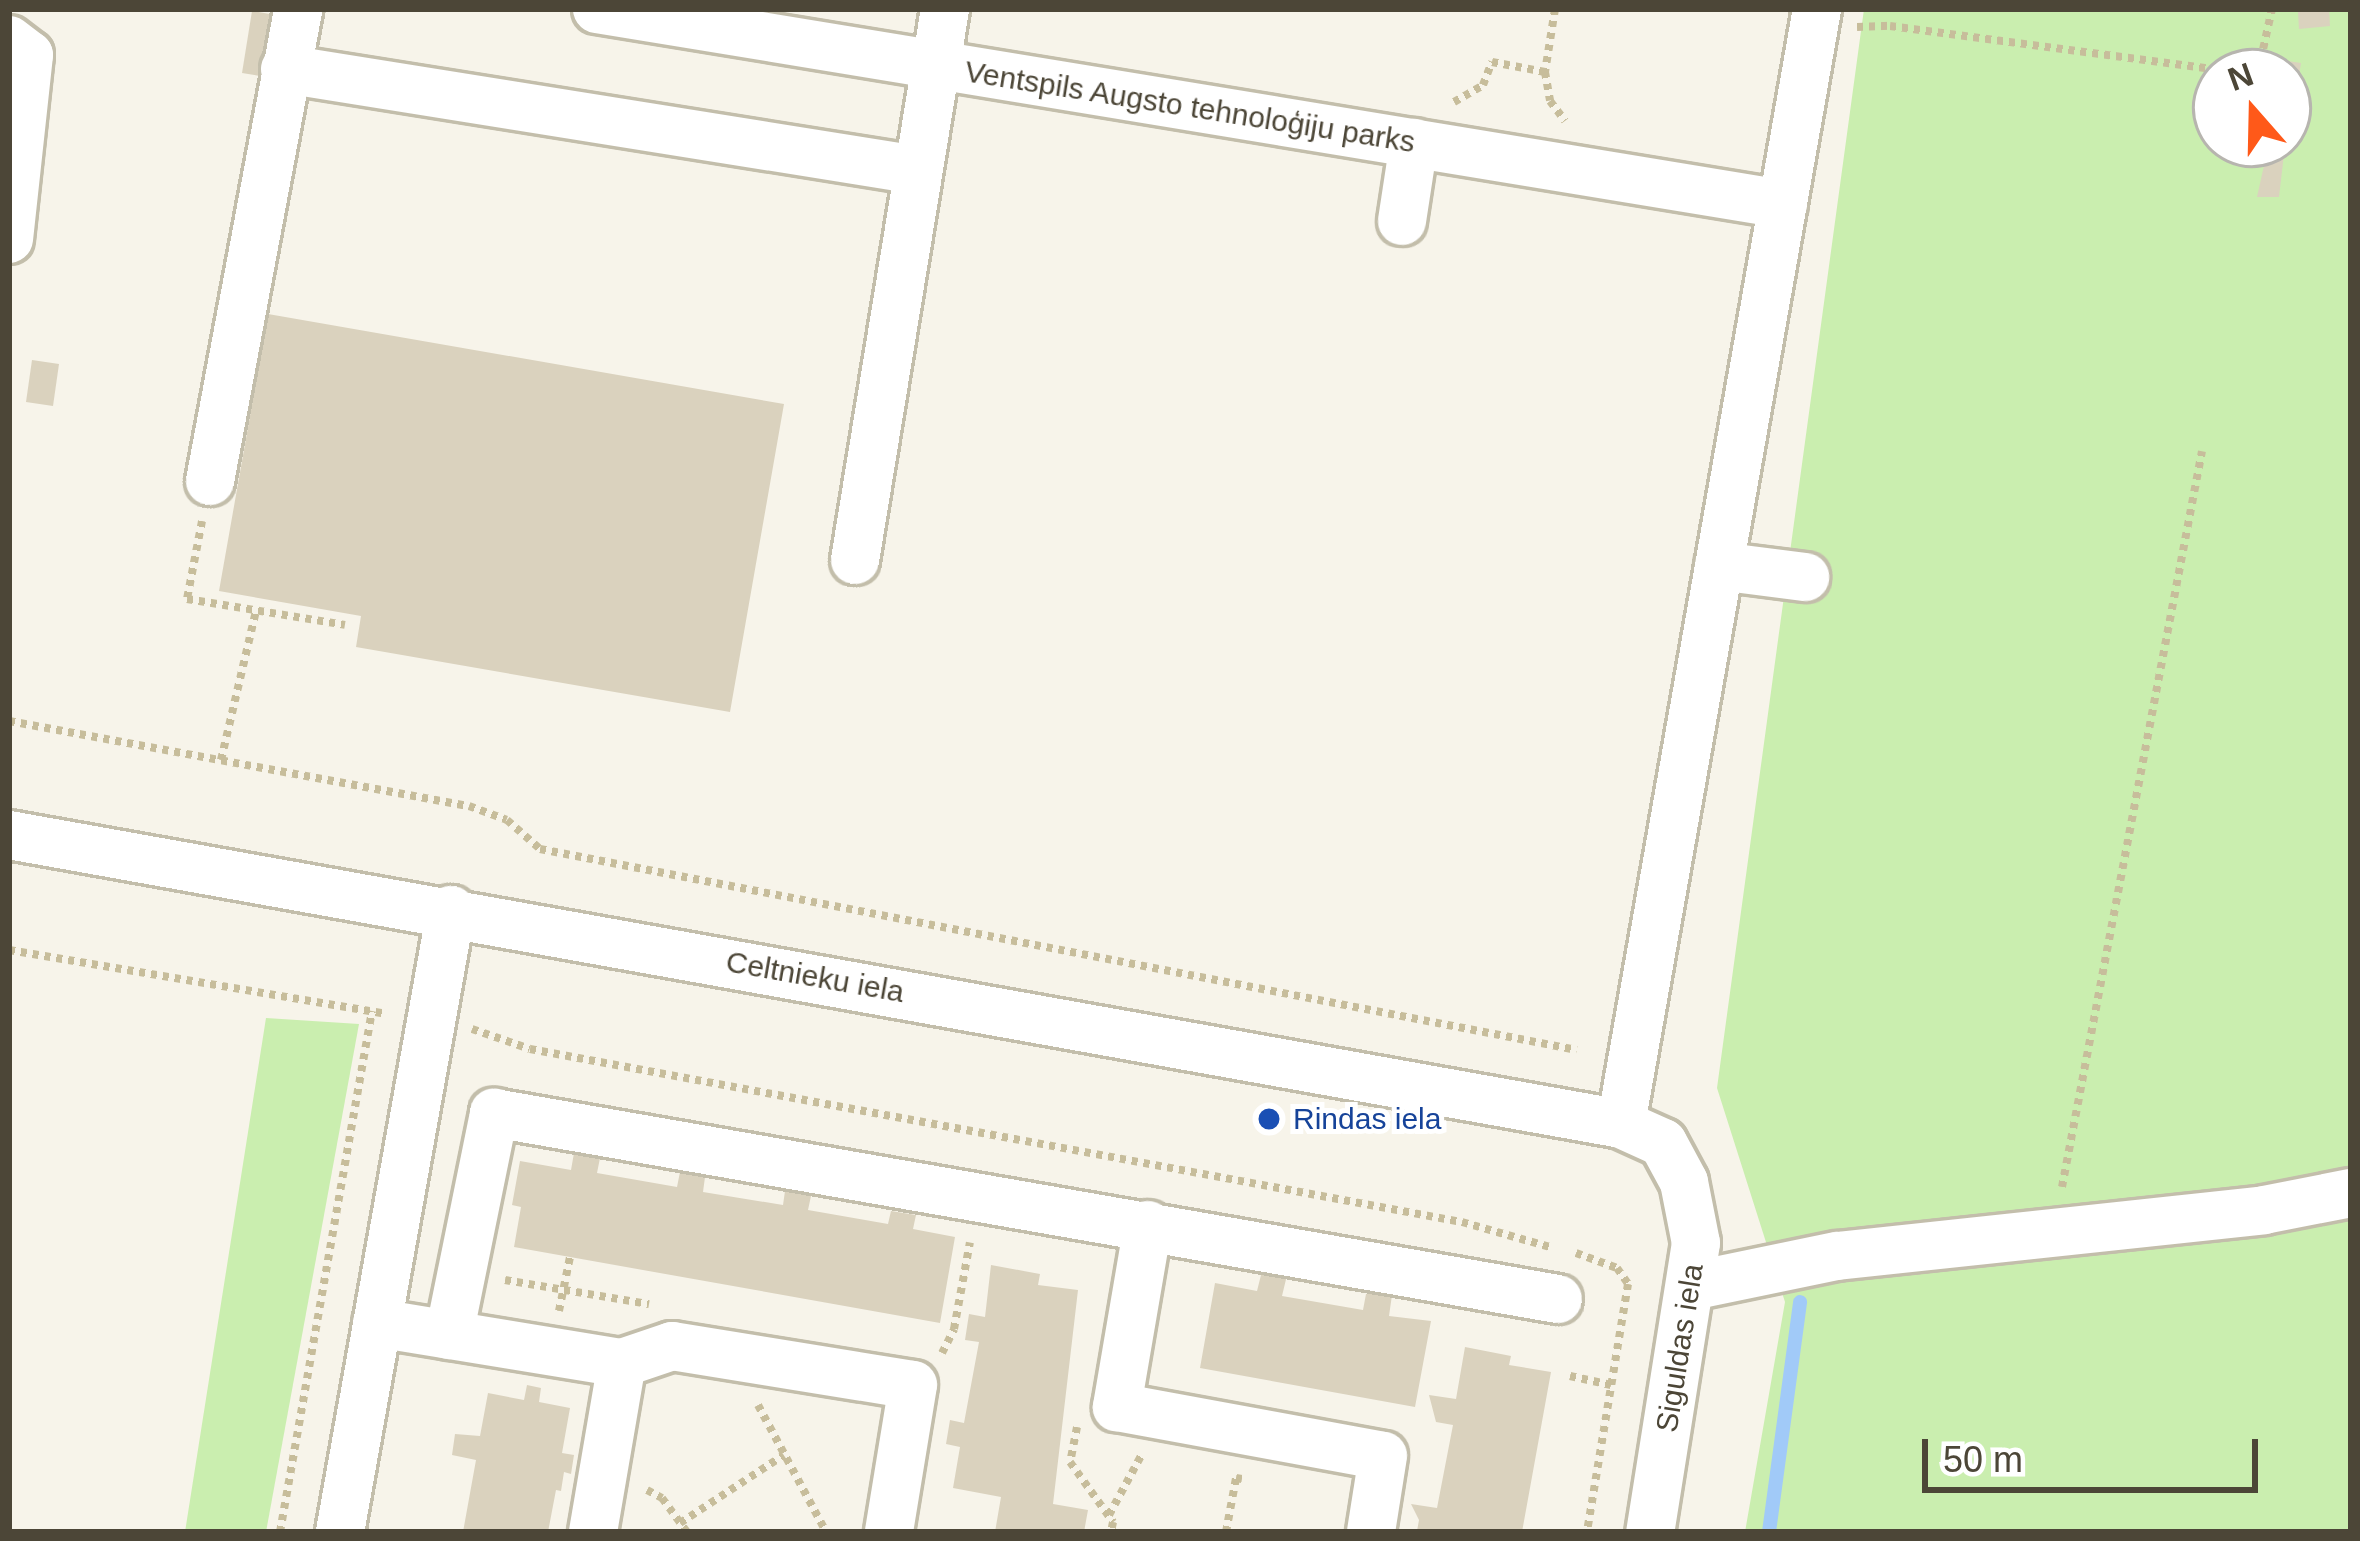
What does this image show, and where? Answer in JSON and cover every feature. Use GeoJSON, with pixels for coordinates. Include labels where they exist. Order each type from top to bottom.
{"type":"FeatureCollection","features":[{"type":"Feature","properties":{"kind":"street"},"geometry":{"type":"LineString","coordinates":[[210,482],[298,9]]}},
{"type":"Feature","properties":{"kind":"street","name":"Ventspils Augsto tehnoloģiju parks"},"geometry":{"type":"LineString","coordinates":[[597,9],[728,20],[935,66],[1783,203]]}},
{"type":"Feature","properties":{"kind":"street"},"geometry":{"type":"LineString","coordinates":[[854,560],[945,9]]}},
{"type":"Feature","properties":{"kind":"street"},"geometry":{"type":"LineString","coordinates":[[1621,1124],[1815,19]]}},
{"type":"Feature","properties":{"kind":"street"},"geometry":{"type":"LineString","coordinates":[[9,40],[29,56],[9,239]]}},
{"type":"Feature","properties":{"kind":"street"},"geometry":{"type":"LineString","coordinates":[[285,69],[917,170]]}},
{"type":"Feature","properties":{"kind":"street"},"geometry":{"type":"LineString","coordinates":[[1402,221],[1414,143]]}},
{"type":"Feature","properties":{"kind":"street"},"geometry":{"type":"LineString","coordinates":[[1719,566],[1805,577]]}},
{"type":"Feature","properties":{"kind":"street","name":"Celtnieku iela"},"geometry":{"type":"LineString","coordinates":[[9,835],[451,910],[1621,1124]]}},
{"type":"Feature","properties":{"kind":"street"},"geometry":{"type":"LineString","coordinates":[[340,1532],[451,910]]}},
{"type":"Feature","properties":{"kind":"street"},"geometry":{"type":"LineString","coordinates":[[449,1335],[494,1113],[1558,1299]]}},
{"type":"Feature","properties":{"kind":"street","name":"Siguldas iela"},"geometry":{"type":"LineString","coordinates":[[1621,1124],[1663,1143],[1684,1182],[1696,1243],[1650,1532]]}},
{"type":"Feature","properties":{"kind":"street"},"geometry":{"type":"LineString","coordinates":[[1692,1286],[1837,1256],[2264,1210],[2351,1193]]}},
{"type":"Feature","properties":{"kind":"street"},"geometry":{"type":"LineString","coordinates":[[1148,1225],[1117,1407],[1383,1456],[1371,1532]]}},
{"type":"Feature","properties":{"kind":"street"},"geometry":{"type":"LineString","coordinates":[[377,1323],[622,1363],[672,1346],[913,1385],[889,1532]]}},
{"type":"Feature","properties":{"kind":"street"},"geometry":{"type":"LineString","coordinates":[[593,1532],[622,1363]]}},
{"type":"Feature","properties":{"kind":"path"},"geometry":{"type":"LineString","coordinates":[[1555,9],[1545,72],[1550,101],[1577,130]]}},
{"type":"Feature","properties":{"kind":"path"},"geometry":{"type":"LineString","coordinates":[[2263,48],[2272,9]]}},
{"type":"Feature","properties":{"kind":"path"},"geometry":{"type":"LineString","coordinates":[[1815,19],[2192,66]]}},
{"type":"Feature","properties":{"kind":"path"},"geometry":{"type":"LineString","coordinates":[[2054,1230],[2202,452]]}},
{"type":"Feature","properties":{"kind":"path"},"geometry":{"type":"LineString","coordinates":[[210,482],[187,598],[345,625]]}},
{"type":"Feature","properties":{"kind":"path"},"geometry":{"type":"LineString","coordinates":[[221,760],[256,611]]}},
{"type":"Feature","properties":{"kind":"path"},"geometry":{"type":"LineString","coordinates":[[9,721],[469,806],[507,820],[540,849],[1577,1050]]}},
{"type":"Feature","properties":{"kind":"path"},"geometry":{"type":"LineString","coordinates":[[9,950],[497,1034],[530,1049],[1462,1222],[1601,1259],[1617,1268],[1628,1284],[1587,1532]]}},
{"type":"Feature","properties":{"kind":"path"},"geometry":{"type":"LineString","coordinates":[[280,1532],[372,1011]]}},
{"type":"Feature","properties":{"kind":"path"},"geometry":{"type":"LineString","coordinates":[[732,1356],[826,1532]]}},
{"type":"Feature","properties":{"kind":"path"},"geometry":{"type":"LineString","coordinates":[[1570,1376],[1611,1385]]}},
{"type":"Feature","properties":{"kind":"path"},"geometry":{"type":"LineString","coordinates":[[1109,1516],[1163,1416]]}},
{"type":"Feature","properties":{"kind":"path"},"geometry":{"type":"LineString","coordinates":[[680,1523],[784,1455]]}},
{"type":"Feature","properties":{"kind":"green space"},"geometry":{"type":"Polygon","coordinates":[[[1864,9],[2351,9],[2351,1532],[1745,1532],[1785,1302],[1717,1088],[1864,9]]]}},
{"type":"Feature","properties":{"kind":"green space"},"geometry":{"type":"Polygon","coordinates":[[[266,1018],[359,1024],[266,1532],[185,1532],[266,1018]]]}},
{"type":"Feature","properties":{"kind":"building"},"geometry":{"type":"Polygon","coordinates":[[[2329,9],[2330,26],[2299,29],[2298,12],[2329,9]]]}},
{"type":"Feature","properties":{"kind":"building"},"geometry":{"type":"Polygon","coordinates":[[[252,11],[270,14],[260,76],[242,73],[252,11]]]}},
{"type":"Feature","properties":{"kind":"building"},"geometry":{"type":"Polygon","coordinates":[[[2263,168],[2282,168],[2279,197],[2257,197],[2263,168]]]}},
{"type":"Feature","properties":{"kind":"building"},"geometry":{"type":"Polygon","coordinates":[[[268,314],[784,404],[730,712],[356,647],[361,616],[219,591],[268,314]]]}},
{"type":"Feature","properties":{"kind":"building"},"geometry":{"type":"Polygon","coordinates":[[[32,360],[59,364],[53,406],[26,402],[32,360]]]}},
{"type":"Feature","properties":{"kind":"building"},"geometry":{"type":"Polygon","coordinates":[[[574,1153],[600,1158],[597,1173],[677,1187],[680,1172],[705,1177],[703,1192],[783,1205],[785,1191],[811,1196],[808,1210],[888,1224],[891,1211],[916,1215],[913,1229],[955,1237],[940,1323],[514,1247],[521,1207],[512,1205],[520,1161],[571,1170],[574,1153]]]}},
{"type":"Feature","properties":{"kind":"building"},"geometry":{"type":"Polygon","coordinates":[[[991,1265],[1040,1274],[1038,1285],[1078,1290],[1053,1504],[1088,1510],[1084,1532],[995,1532],[1001,1497],[953,1488],[960,1447],[946,1444],[950,1420],[964,1423],[979,1342],[965,1340],[969,1314],[985,1317],[991,1265]]]}},
{"type":"Feature","properties":{"kind":"building"},"geometry":{"type":"Polygon","coordinates":[[[1288,1271],[1282,1296],[1363,1310],[1366,1294],[1393,1288],[1389,1316],[1431,1321],[1415,1407],[1200,1368],[1215,1283],[1257,1291],[1261,1275],[1288,1271]]]}},
{"type":"Feature","properties":{"kind":"building"},"geometry":{"type":"Polygon","coordinates":[[[1465,1347],[1511,1356],[1509,1365],[1551,1372],[1522,1532],[1417,1531],[1419,1520],[1411,1504],[1437,1508],[1453,1425],[1436,1422],[1429,1395],[1456,1399],[1465,1347]]]}},
{"type":"Feature","properties":{"kind":"building"},"geometry":{"type":"Polygon","coordinates":[[[527,1385],[541,1388],[539,1402],[570,1408],[562,1453],[574,1455],[571,1474],[564,1472],[561,1491],[556,1490],[548,1532],[463,1532],[476,1460],[452,1455],[455,1434],[480,1436],[488,1393],[524,1400],[527,1385]]]}},
{"type":"Feature","properties":{"kind":"waterway"},"geometry":{"type":"LineString","coordinates":[[1769,1532],[1800,1302]]}},
{"type":"Feature","properties":{"kind":"place","name":"Rindas iela"},"geometry":{"type":"Point","coordinates":[1269,1119]}}]}
